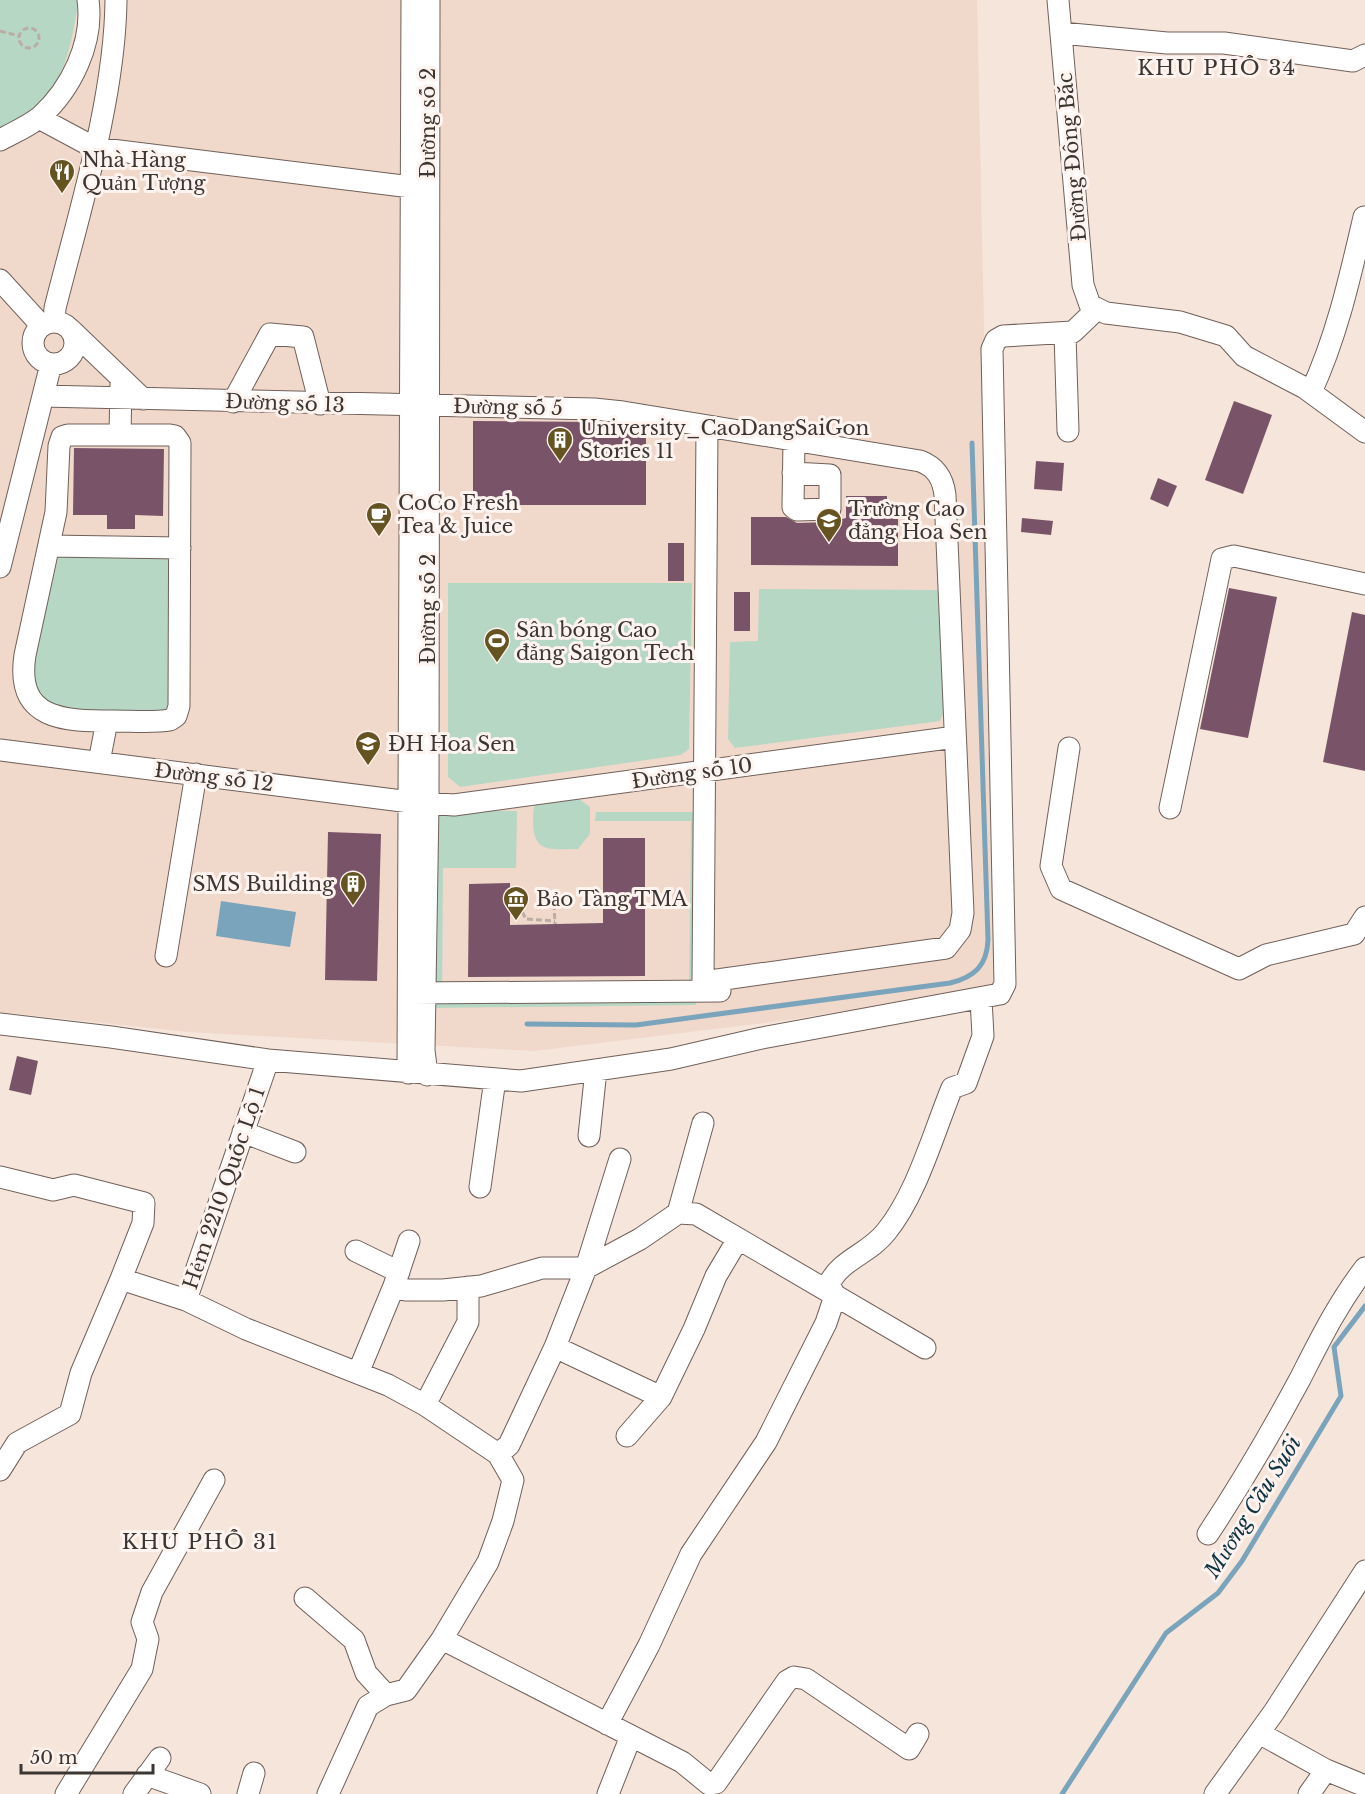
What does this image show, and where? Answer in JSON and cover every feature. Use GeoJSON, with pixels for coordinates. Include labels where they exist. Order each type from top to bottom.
{"type":"FeatureCollection","features":[{"type":"Feature","properties":{"kind":"street"},"geometry":{"type":"LineString","coordinates":[[0,140],[39,118],[62,94],[82,54],[87,33],[88,0]]}},
{"type":"Feature","properties":{"kind":"street"},"geometry":{"type":"LineString","coordinates":[[55,326],[55,308],[95,148],[111,60],[116,0]]}},
{"type":"Feature","properties":{"kind":"street","name":"Đường số 2"},"geometry":{"type":"LineString","coordinates":[[412,0],[411,187],[418,406],[417,1074]]}},
{"type":"Feature","properties":{"kind":"street","name":"Đường số 2"},"geometry":{"type":"LineString","coordinates":[[418,406],[429,0]]}},
{"type":"Feature","properties":{"kind":"street","name":"Đường Đông Bắc"},"geometry":{"type":"LineString","coordinates":[[1058,0],[1084,292],[1090,305],[1097,309]]}},
{"type":"Feature","properties":{"kind":"street"},"geometry":{"type":"LineString","coordinates":[[1061,33],[1167,43],[1224,43],[1353,61],[1365,55]]}},
{"type":"Feature","properties":{"kind":"street"},"geometry":{"type":"LineString","coordinates":[[39,118],[95,148],[411,187]]}},
{"type":"Feature","properties":{"kind":"street"},"geometry":{"type":"LineString","coordinates":[[1311,392],[1327,359],[1344,305],[1364,216]]}},
{"type":"Feature","properties":{"kind":"street"},"geometry":{"type":"LineString","coordinates":[[0,280],[55,326],[121,388],[120,435]]}},
{"type":"Feature","properties":{"kind":"street"},"geometry":{"type":"LineString","coordinates":[[0,1024],[111,1037],[268,1060],[521,1081],[671,1059],[762,1038],[1000,994],[1005,984],[993,349],[996,340],[1003,336],[1065,334],[1080,328],[1097,309],[1114,315],[1180,322],[1226,336],[1244,356],[1311,392],[1365,432]]}},
{"type":"Feature","properties":{"kind":"street"},"geometry":{"type":"LineString","coordinates":[[55,326],[75,339],[73,353],[64,362],[51,364],[40,358],[33,347],[35,334],[55,326]]}},
{"type":"Feature","properties":{"kind":"street"},"geometry":{"type":"LineString","coordinates":[[233,402],[270,334],[303,337],[320,404]]}},
{"type":"Feature","properties":{"kind":"street"},"geometry":{"type":"LineString","coordinates":[[1065,334],[1068,431]]}},
{"type":"Feature","properties":{"kind":"street"},"geometry":{"type":"LineString","coordinates":[[0,567],[51,364]]}},
{"type":"Feature","properties":{"kind":"street","name":"Đường số 13"},"geometry":{"type":"LineString","coordinates":[[43,396],[121,388],[143,399],[418,406]]}},
{"type":"Feature","properties":{"kind":"street","name":"Đường số 5"},"geometry":{"type":"LineString","coordinates":[[418,406],[594,409],[921,461],[939,475],[945,495],[955,737]]}},
{"type":"Feature","properties":{"kind":"street"},"geometry":{"type":"LineString","coordinates":[[707,426],[703,982],[932,952],[952,944],[960,930],[963,913],[955,737]]}},
{"type":"Feature","properties":{"kind":"street"},"geometry":{"type":"LineString","coordinates":[[71,434],[170,435],[178,440],[180,548],[178,713],[166,721],[76,721],[57,718],[36,706],[27,691],[24,663],[49,546],[56,512],[59,446],[62,437],[71,434]]}},
{"type":"Feature","properties":{"kind":"street"},"geometry":{"type":"LineString","coordinates":[[793,473],[794,440]]}},
{"type":"Feature","properties":{"kind":"street"},"geometry":{"type":"LineString","coordinates":[[49,546],[180,548]]}},
{"type":"Feature","properties":{"kind":"street"},"geometry":{"type":"LineString","coordinates":[[1170,808],[1222,559],[1234,556],[1365,584]]}},
{"type":"Feature","properties":{"kind":"street"},"geometry":{"type":"LineString","coordinates":[[99,762],[107,721]]}},
{"type":"Feature","properties":{"kind":"street","name":"Đường số 10"},"geometry":{"type":"LineString","coordinates":[[419,803],[462,804],[955,737]]}},
{"type":"Feature","properties":{"kind":"street"},"geometry":{"type":"LineString","coordinates":[[1069,748],[1051,866],[1061,889],[1239,969],[1266,955],[1354,934],[1365,917]]}},
{"type":"Feature","properties":{"kind":"street","name":"Đường số 12"},"geometry":{"type":"LineString","coordinates":[[0,750],[419,803]]}},
{"type":"Feature","properties":{"kind":"street"},"geometry":{"type":"LineString","coordinates":[[166,956],[196,774]]}},
{"type":"Feature","properties":{"kind":"street"},"geometry":{"type":"LineString","coordinates":[[417,993],[748,991]]}},
{"type":"Feature","properties":{"kind":"street"},"geometry":{"type":"LineString","coordinates":[[607,1724],[649,1645],[691,1554],[766,1442],[826,1323],[835,1296],[829,1284],[836,1269],[864,1253],[885,1233],[904,1206],[952,1088],[966,1083],[983,1036],[981,999]]}},
{"type":"Feature","properties":{"kind":"street","name":"Hẻm 2210 Quốc Lộ 1"},"geometry":{"type":"LineString","coordinates":[[121,1279],[186,1300],[268,1060]]}},
{"type":"Feature","properties":{"kind":"street"},"geometry":{"type":"LineString","coordinates":[[589,1136],[596,1070]]}},
{"type":"Feature","properties":{"kind":"street"},"geometry":{"type":"LineString","coordinates":[[480,1187],[495,1079]]}},
{"type":"Feature","properties":{"kind":"street"},"geometry":{"type":"LineString","coordinates":[[356,1251],[397,1279],[418,1290],[468,1287],[542,1268],[586,1268],[651,1233],[678,1213],[703,1122]]}},
{"type":"Feature","properties":{"kind":"street"},"geometry":{"type":"LineString","coordinates":[[243,1132],[296,1152]]}},
{"type":"Feature","properties":{"kind":"street"},"geometry":{"type":"LineString","coordinates":[[498,1454],[509,1445],[555,1347],[586,1268],[620,1159]]}},
{"type":"Feature","properties":{"kind":"street"},"geometry":{"type":"LineString","coordinates":[[0,1177],[53,1190],[75,1185],[144,1203],[143,1223],[81,1373],[70,1414],[16,1443],[0,1470]]}},
{"type":"Feature","properties":{"kind":"street"},"geometry":{"type":"LineString","coordinates":[[678,1213],[696,1214],[925,1348]]}},
{"type":"Feature","properties":{"kind":"street"},"geometry":{"type":"LineString","coordinates":[[627,1436],[661,1397],[694,1329],[716,1276],[738,1239]]}},
{"type":"Feature","properties":{"kind":"street"},"geometry":{"type":"LineString","coordinates":[[358,1373],[397,1279],[409,1240]]}},
{"type":"Feature","properties":{"kind":"street"},"geometry":{"type":"LineString","coordinates":[[1208,1534],[1234,1495],[1300,1379],[1327,1323],[1365,1268]]}},
{"type":"Feature","properties":{"kind":"street"},"geometry":{"type":"LineString","coordinates":[[425,1405],[468,1322],[468,1287]]}},
{"type":"Feature","properties":{"kind":"street"},"geometry":{"type":"LineString","coordinates":[[186,1300],[246,1329],[388,1385],[425,1405],[498,1454],[513,1480],[503,1521],[488,1562],[442,1639],[406,1690],[386,1695],[368,1706],[328,1794]]}},
{"type":"Feature","properties":{"kind":"street"},"geometry":{"type":"LineString","coordinates":[[555,1347],[661,1397]]}},
{"type":"Feature","properties":{"kind":"street"},"geometry":{"type":"LineString","coordinates":[[66,1794],[142,1669],[148,1638],[142,1622],[152,1592],[214,1480]]}},
{"type":"Feature","properties":{"kind":"street"},"geometry":{"type":"LineString","coordinates":[[1215,1794],[1259,1733],[1365,1571]]}},
{"type":"Feature","properties":{"kind":"street"},"geometry":{"type":"LineString","coordinates":[[305,1598],[354,1640],[366,1673],[386,1695]]}},
{"type":"Feature","properties":{"kind":"street"},"geometry":{"type":"LineString","coordinates":[[442,1639],[682,1762],[709,1784],[716,1784],[787,1681],[800,1676],[909,1749],[918,1734]]}},
{"type":"Feature","properties":{"kind":"street"},"geometry":{"type":"LineString","coordinates":[[1259,1733],[1326,1770],[1365,1786]]}},
{"type":"Feature","properties":{"kind":"street"},"geometry":{"type":"LineString","coordinates":[[608,1794],[632,1736]]}},
{"type":"Feature","properties":{"kind":"street"},"geometry":{"type":"LineString","coordinates":[[134,1794],[154,1766],[200,1794]]}},
{"type":"Feature","properties":{"kind":"street"},"geometry":{"type":"LineString","coordinates":[[1309,1794],[1326,1770]]}},
{"type":"Feature","properties":{"kind":"street"},"geometry":{"type":"LineString","coordinates":[[248,1794],[254,1773]]}},
{"type":"Feature","properties":{"kind":"path"},"geometry":{"type":"LineString","coordinates":[[30,28],[36,30],[39,38],[37,44],[28,48],[21,45],[19,36],[22,31],[30,28]]}},
{"type":"Feature","properties":{"kind":"path"},"geometry":{"type":"LineString","coordinates":[[0,31],[19,36]]}},
{"type":"Feature","properties":{"kind":"path"},"geometry":{"type":"LineString","coordinates":[[518,904],[526,919],[555,922],[554,904]]}},
{"type":"Feature","properties":{"kind":"shaded area"},"geometry":{"type":"Polygon","coordinates":[[[0,0],[977,0],[998,987],[788,1020],[534,1051],[188,1032],[0,1012],[0,0]]]}},
{"type":"Feature","properties":{"kind":"green space"},"geometry":{"type":"Polygon","coordinates":[[[0,0],[77,0],[78,4],[70,45],[58,78],[36,106],[0,129],[0,0]]]}},
{"type":"Feature","properties":{"kind":"green space"},"geometry":{"type":"Polygon","coordinates":[[[59,555],[169,557],[171,705],[167,712],[60,711],[36,692],[31,667],[59,555]]]}},
{"type":"Feature","properties":{"kind":"green space"},"geometry":{"type":"Polygon","coordinates":[[[448,583],[692,583],[689,749],[681,755],[460,787],[448,777],[448,583]]]}},
{"type":"Feature","properties":{"kind":"green space"},"geometry":{"type":"Polygon","coordinates":[[[759,589],[938,590],[944,711],[940,721],[735,748],[728,739],[730,642],[758,641],[759,589]]]}},
{"type":"Feature","properties":{"kind":"green space"},"geometry":{"type":"Polygon","coordinates":[[[540,798],[579,799],[590,807],[590,834],[578,849],[551,849],[540,844],[536,839],[533,820],[535,805],[540,798]]]}},
{"type":"Feature","properties":{"kind":"green space"},"geometry":{"type":"Polygon","coordinates":[[[433,810],[517,811],[516,868],[443,868],[442,998],[689,999],[691,821],[595,821],[596,812],[698,812],[696,1005],[433,1008],[433,810]]]}},
{"type":"Feature","properties":{"kind":"water"},"geometry":{"type":"Polygon","coordinates":[[[221,901],[296,912],[290,947],[216,936],[221,901]]]}},
{"type":"Feature","properties":{"kind":"building"},"geometry":{"type":"Polygon","coordinates":[[[1234,401],[1272,415],[1243,494],[1205,480],[1234,401]]]}},
{"type":"Feature","properties":{"kind":"building","name":"University_CaoDangSaiGon Stories 11"},"geometry":{"type":"Polygon","coordinates":[[[473,421],[593,422],[646,429],[646,505],[473,505],[473,421]]]}},
{"type":"Feature","properties":{"kind":"building"},"geometry":{"type":"Polygon","coordinates":[[[74,448],[164,449],[163,516],[135,515],[135,529],[107,529],[107,515],[73,515],[74,448]]]}},
{"type":"Feature","properties":{"kind":"building"},"geometry":{"type":"Polygon","coordinates":[[[1036,461],[1064,463],[1062,491],[1034,489],[1036,461]]]}},
{"type":"Feature","properties":{"kind":"building"},"geometry":{"type":"Polygon","coordinates":[[[1158,478],[1177,486],[1168,507],[1150,499],[1158,478]]]}},
{"type":"Feature","properties":{"kind":"building"},"geometry":{"type":"Polygon","coordinates":[[[846,496],[887,496],[887,517],[898,518],[898,566],[751,565],[751,517],[786,517],[797,523],[831,522],[846,518],[846,496]]]}},
{"type":"Feature","properties":{"kind":"building"},"geometry":{"type":"Polygon","coordinates":[[[1022,518],[1053,521],[1051,535],[1021,532],[1022,518]]]}},
{"type":"Feature","properties":{"kind":"building"},"geometry":{"type":"Polygon","coordinates":[[[668,543],[684,543],[684,581],[668,581],[668,543]]]}},
{"type":"Feature","properties":{"kind":"building"},"geometry":{"type":"Polygon","coordinates":[[[1229,588],[1277,597],[1248,738],[1200,729],[1229,588]]]}},
{"type":"Feature","properties":{"kind":"building"},"geometry":{"type":"Polygon","coordinates":[[[734,592],[750,592],[750,631],[734,631],[734,592]]]}},
{"type":"Feature","properties":{"kind":"building"},"geometry":{"type":"Polygon","coordinates":[[[1352,612],[1365,615],[1365,771],[1323,762],[1352,612]]]}},
{"type":"Feature","properties":{"kind":"building","name":"SMS Building"},"geometry":{"type":"Polygon","coordinates":[[[328,832],[381,834],[377,981],[325,980],[328,832]]]}},
{"type":"Feature","properties":{"kind":"building"},"geometry":{"type":"Polygon","coordinates":[[[603,838],[645,838],[645,976],[468,977],[469,884],[510,883],[510,925],[603,923],[603,838]]]}},
{"type":"Feature","properties":{"kind":"building"},"geometry":{"type":"Polygon","coordinates":[[[17,1056],[38,1061],[31,1095],[9,1090],[17,1056]]]}},
{"type":"Feature","properties":{"kind":"waterway"},"geometry":{"type":"LineString","coordinates":[[527,1024],[636,1025],[950,983],[978,969],[985,956],[988,940],[972,443]]}},
{"type":"Feature","properties":{"kind":"waterway","name":"Mương Cầu Suối"},"geometry":{"type":"LineString","coordinates":[[1062,1794],[1166,1633],[1218,1593],[1242,1561],[1341,1396],[1334,1347],[1365,1306]]}},
{"type":"Feature","properties":{"kind":"place","name":"Nhà Hàng Quản Tượng"},"geometry":{"type":"Point","coordinates":[62,195]}},
{"type":"Feature","properties":{"kind":"place","name":"University_CaoDangSaiGon Stories 11"},"geometry":{"type":"Point","coordinates":[560,463]}},
{"type":"Feature","properties":{"kind":"place","name":"CoCo Fresh Tea & Juice"},"geometry":{"type":"Point","coordinates":[379,538]}},
{"type":"Feature","properties":{"kind":"place","name":"Trường Cao đẳng Hoa Sen"},"geometry":{"type":"Point","coordinates":[829,544]}},
{"type":"Feature","properties":{"kind":"place","name":"Sân bóng Cao đẳng Saigon Tech"},"geometry":{"type":"Point","coordinates":[497,664]}},
{"type":"Feature","properties":{"kind":"place","name":"ĐH Hoa Sen"},"geometry":{"type":"Point","coordinates":[368,767]}},
{"type":"Feature","properties":{"kind":"place","name":"SMS Building"},"geometry":{"type":"Point","coordinates":[353,907]}},
{"type":"Feature","properties":{"kind":"place","name":"Bảo Tàng TMA"},"geometry":{"type":"Point","coordinates":[516,922]}},
{"type":"Feature","properties":{"kind":"district","name":"KHU PHỐ 34"},"geometry":{"type":"Point","coordinates":[1217,68]}},
{"type":"Feature","properties":{"kind":"district","name":"KHU PHỐ 31"},"geometry":{"type":"Point","coordinates":[200,1542]}}]}
